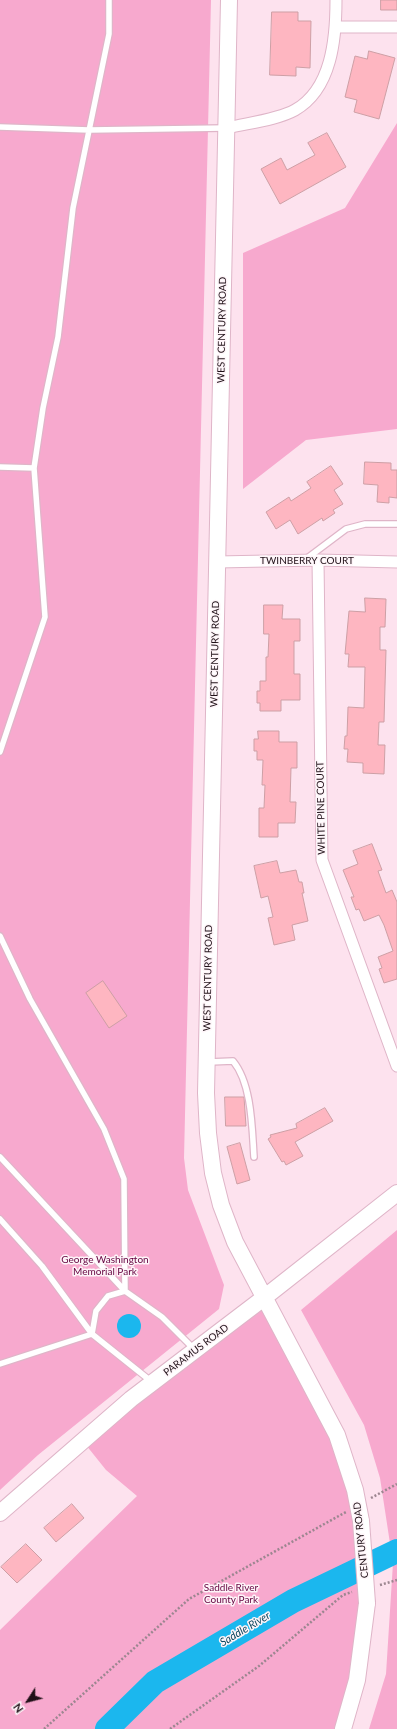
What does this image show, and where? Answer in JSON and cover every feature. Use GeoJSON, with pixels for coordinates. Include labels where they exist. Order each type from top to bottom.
{"type":"FeatureCollection","features":[{"type":"Feature","properties":{"kind":"main road","name":"WEST CENTURY ROAD"},"geometry":{"type":"LineString","coordinates":[[229,0],[207,1062],[208,1133],[213,1173],[221,1205],[235,1242],[265,1297]]}},
{"type":"Feature","properties":{"kind":"main road","name":"PARAMUS ROAD"},"geometry":{"type":"LineString","coordinates":[[0,1514],[82,1440],[153,1382],[265,1297],[397,1193]]}},
{"type":"Feature","properties":{"kind":"main road","name":"CENTURY ROAD"},"geometry":{"type":"LineString","coordinates":[[265,1297],[337,1435],[347,1462],[360,1513],[367,1603],[357,1680],[343,1729]]}},
{"type":"Feature","properties":{"kind":"street"},"geometry":{"type":"LineString","coordinates":[[227,128],[281,116],[306,102],[323,81],[336,27],[336,0]]}},
{"type":"Feature","properties":{"kind":"street"},"geometry":{"type":"LineString","coordinates":[[336,27],[397,27]]}},
{"type":"Feature","properties":{"kind":"street","name":"TWINBERRY COURT"},"geometry":{"type":"LineString","coordinates":[[217,562],[304,560],[397,562]]}},
{"type":"Feature","properties":{"kind":"street","name":"WHITE PINE COURT"},"geometry":{"type":"LineString","coordinates":[[318,560],[322,860],[397,1066]]}},
{"type":"Feature","properties":{"kind":"lane"},"geometry":{"type":"LineString","coordinates":[[0,752],[45,617],[34,468],[43,408],[58,337],[73,208],[108,34],[109,0]]}},
{"type":"Feature","properties":{"kind":"lane"},"geometry":{"type":"LineString","coordinates":[[0,127],[88,130],[227,128]]}},
{"type":"Feature","properties":{"kind":"lane"},"geometry":{"type":"LineString","coordinates":[[0,467],[34,468]]}},
{"type":"Feature","properties":{"kind":"lane"},"geometry":{"type":"LineString","coordinates":[[304,560],[346,529],[365,524],[397,524]]}},
{"type":"Feature","properties":{"kind":"lane"},"geometry":{"type":"LineString","coordinates":[[0,936],[30,999],[104,1129],[124,1179],[125,1291]]}},
{"type":"Feature","properties":{"kind":"lane"},"geometry":{"type":"LineString","coordinates":[[207,1062],[233,1061],[239,1068],[251,1112],[254,1157]]}},
{"type":"Feature","properties":{"kind":"lane"},"geometry":{"type":"LineString","coordinates":[[0,1157],[125,1291],[162,1317],[195,1350]]}},
{"type":"Feature","properties":{"kind":"lane"},"geometry":{"type":"LineString","coordinates":[[0,1219],[42,1266],[92,1334],[153,1382]]}},
{"type":"Feature","properties":{"kind":"lane"},"geometry":{"type":"LineString","coordinates":[[92,1334],[96,1310],[108,1296],[125,1291]]}},
{"type":"Feature","properties":{"kind":"lane"},"geometry":{"type":"LineString","coordinates":[[0,1364],[92,1334]]}},
{"type":"Feature","properties":{"kind":"path"},"geometry":{"type":"LineString","coordinates":[[44,1729],[189,1599],[360,1513],[397,1484]]}},
{"type":"Feature","properties":{"kind":"path"},"geometry":{"type":"LineString","coordinates":[[377,1586],[397,1580]]}},
{"type":"Feature","properties":{"kind":"path"},"geometry":{"type":"LineString","coordinates":[[170,1729],[259,1666],[343,1594],[356,1591]]}},
{"type":"Feature","properties":{"kind":"green space","name":"George Washington Memorial Park"},"geometry":{"type":"Polygon","coordinates":[[[0,0],[211,0],[184,1158],[188,1190],[224,1285],[219,1309],[38,1455],[0,1490],[0,0]]]}},
{"type":"Feature","properties":{"kind":"green space"},"geometry":{"type":"Polygon","coordinates":[[[397,123],[397,429],[306,440],[243,489],[243,253],[345,208],[397,123]]]}},
{"type":"Feature","properties":{"kind":"green space"},"geometry":{"type":"Polygon","coordinates":[[[397,1230],[397,1729],[369,1729],[386,1674],[393,1563],[380,1478],[364,1425],[301,1310],[397,1230]]]}},
{"type":"Feature","properties":{"kind":"green space","name":"Saddle River County Park"},"geometry":{"type":"Polygon","coordinates":[[[265,1297],[337,1435],[366,1575],[343,1729],[0,1729],[0,1630],[137,1496],[106,1470],[82,1440],[265,1297]]]}},
{"type":"Feature","properties":{"kind":"water"},"geometry":{"type":"Polygon","coordinates":[[[129,1314],[134,1315],[140,1321],[140,1331],[134,1337],[129,1338],[124,1337],[118,1331],[117,1326],[118,1321],[124,1315],[129,1314]]]}},
{"type":"Feature","properties":{"kind":"building"},"geometry":{"type":"Polygon","coordinates":[[[381,0],[397,0],[397,10],[381,10],[381,0]]]}},
{"type":"Feature","properties":{"kind":"building"},"geometry":{"type":"Polygon","coordinates":[[[272,12],[298,12],[298,21],[311,21],[310,68],[296,67],[296,76],[270,75],[272,12]]]}},
{"type":"Feature","properties":{"kind":"building"},"geometry":{"type":"Polygon","coordinates":[[[369,51],[395,58],[379,119],[354,112],[357,100],[345,97],[355,56],[367,59],[369,51]]]}},
{"type":"Feature","properties":{"kind":"building"},"geometry":{"type":"Polygon","coordinates":[[[327,133],[346,167],[280,204],[261,169],[281,158],[287,170],[315,155],[308,143],[327,133]]]}},
{"type":"Feature","properties":{"kind":"building"},"geometry":{"type":"Polygon","coordinates":[[[365,462],[391,463],[391,470],[397,470],[397,498],[389,497],[389,503],[377,502],[378,485],[364,484],[365,462]]]}},
{"type":"Feature","properties":{"kind":"building"},"geometry":{"type":"Polygon","coordinates":[[[331,466],[343,484],[334,490],[343,504],[333,510],[335,513],[323,521],[322,518],[298,534],[290,520],[276,529],[266,512],[289,497],[291,501],[311,488],[307,482],[331,466]]]}},
{"type":"Feature","properties":{"kind":"building"},"geometry":{"type":"Polygon","coordinates":[[[365,598],[386,599],[385,627],[380,627],[380,650],[386,650],[384,722],[379,722],[378,745],[385,745],[384,774],[363,773],[363,763],[347,762],[348,749],[344,749],[345,736],[347,736],[348,707],[364,708],[365,667],[348,667],[349,654],[345,654],[349,611],[365,612],[365,598]]]}},
{"type":"Feature","properties":{"kind":"building"},"geometry":{"type":"Polygon","coordinates":[[[264,605],[283,605],[282,619],[300,619],[300,641],[294,641],[294,674],[300,674],[300,700],[281,700],[281,711],[260,711],[260,703],[257,703],[257,691],[260,691],[260,681],[266,681],[266,657],[268,657],[269,634],[264,634],[264,605]]]}},
{"type":"Feature","properties":{"kind":"building"},"geometry":{"type":"Polygon","coordinates":[[[258,731],[279,731],[279,742],[297,742],[297,768],[291,768],[290,802],[296,802],[295,823],[278,823],[278,837],[259,837],[259,808],[264,808],[265,785],[262,785],[263,760],[257,760],[257,751],[254,751],[254,739],[258,739],[258,731]]]}},
{"type":"Feature","properties":{"kind":"building"},"geometry":{"type":"Polygon","coordinates":[[[372,844],[382,870],[378,871],[386,893],[392,890],[397,902],[397,979],[384,983],[379,969],[382,968],[378,957],[393,951],[384,925],[379,915],[364,921],[359,909],[356,910],[351,897],[354,897],[343,870],[358,864],[353,851],[372,844]]]}},
{"type":"Feature","properties":{"kind":"building"},"geometry":{"type":"Polygon","coordinates":[[[277,861],[280,873],[296,870],[299,882],[302,882],[304,893],[302,893],[308,921],[292,925],[295,940],[274,945],[268,918],[273,917],[268,896],[261,898],[254,866],[277,861]]]}},
{"type":"Feature","properties":{"kind":"building"},"geometry":{"type":"Polygon","coordinates":[[[103,981],[127,1016],[109,1028],[86,993],[103,981]]]}},
{"type":"Feature","properties":{"kind":"building"},"geometry":{"type":"Polygon","coordinates":[[[225,1097],[244,1097],[246,1126],[226,1126],[225,1097]]]}},
{"type":"Feature","properties":{"kind":"building"},"geometry":{"type":"Polygon","coordinates":[[[325,1108],[333,1121],[295,1142],[303,1156],[286,1165],[284,1161],[282,1162],[268,1139],[271,1137],[270,1135],[297,1128],[296,1124],[325,1108]]]}},
{"type":"Feature","properties":{"kind":"building"},"geometry":{"type":"Polygon","coordinates":[[[240,1143],[250,1180],[237,1184],[227,1147],[240,1143]]]}},
{"type":"Feature","properties":{"kind":"building"},"geometry":{"type":"Polygon","coordinates":[[[72,1504],[84,1518],[56,1542],[44,1528],[72,1504]]]}},
{"type":"Feature","properties":{"kind":"building"},"geometry":{"type":"Polygon","coordinates":[[[26,1544],[42,1560],[17,1583],[1,1567],[26,1544]]]}},
{"type":"Feature","properties":{"kind":"waterway","name":"Saddle River"},"geometry":{"type":"LineString","coordinates":[[107,1729],[155,1682],[293,1601],[397,1551]]}}]}
